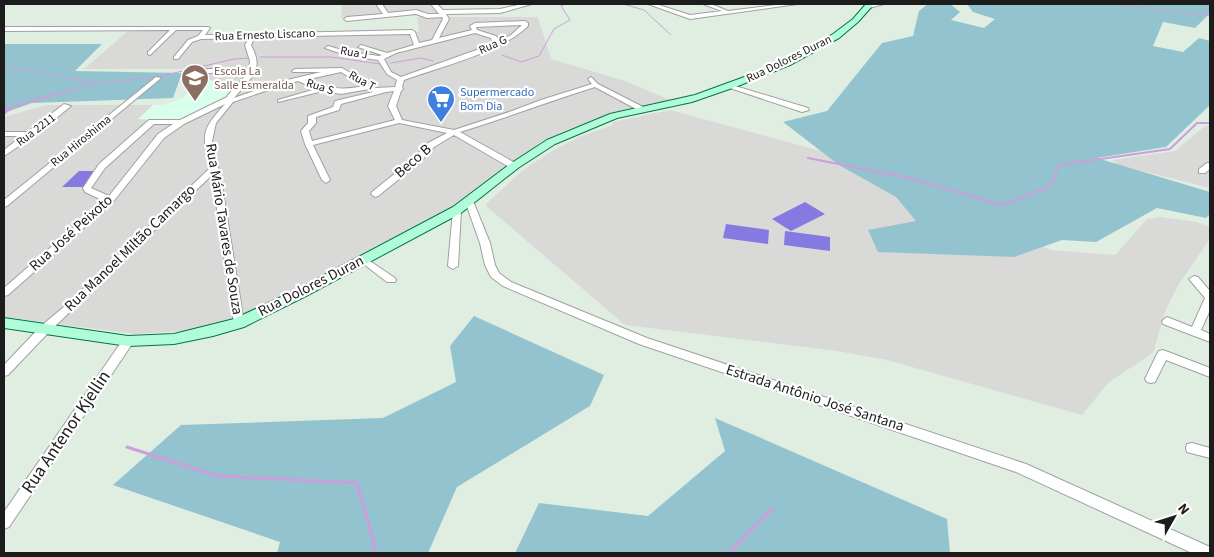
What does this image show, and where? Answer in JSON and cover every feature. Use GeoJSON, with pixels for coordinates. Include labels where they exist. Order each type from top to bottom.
{"type":"FeatureCollection","features":[{"type":"Feature","properties":{"kind":"street"},"geometry":{"type":"LineString","coordinates":[[379,4],[387,15]]}},
{"type":"Feature","properties":{"kind":"street"},"geometry":{"type":"LineString","coordinates":[[434,4],[446,19],[435,40]]}},
{"type":"Feature","properties":{"kind":"street"},"geometry":{"type":"LineString","coordinates":[[478,4],[486,12]]}},
{"type":"Feature","properties":{"kind":"street"},"geometry":{"type":"LineString","coordinates":[[347,19],[416,12],[427,16],[486,12],[529,4]]}},
{"type":"Feature","properties":{"kind":"street"},"geometry":{"type":"LineString","coordinates":[[651,4],[690,17],[794,4]]}},
{"type":"Feature","properties":{"kind":"street"},"geometry":{"type":"LineString","coordinates":[[706,4],[729,12]]}},
{"type":"Feature","properties":{"kind":"street"},"geometry":{"type":"LineString","coordinates":[[869,5],[881,4]]}},
{"type":"Feature","properties":{"kind":"street","name":"Rua Dolores Duran"},"geometry":{"type":"LineString","coordinates":[[4,324],[128,342],[174,339],[213,331],[239,323],[301,293],[457,210],[514,166],[551,142],[587,126],[698,97],[732,86],[780,66],[838,35],[869,5]]}},
{"type":"Feature","properties":{"kind":"street","name":"Rua G"},"geometry":{"type":"LineString","coordinates":[[400,79],[497,45],[513,36],[526,24],[475,25],[473,26],[475,31]]}},
{"type":"Feature","properties":{"kind":"street"},"geometry":{"type":"LineString","coordinates":[[150,53],[175,28]]}},
{"type":"Feature","properties":{"kind":"street","name":"Rua Ernesto Liscano"},"geometry":{"type":"LineString","coordinates":[[4,29],[207,28],[200,36]]}},
{"type":"Feature","properties":{"kind":"street"},"geometry":{"type":"LineString","coordinates":[[361,47],[383,56],[435,40],[475,31],[494,37],[497,45]]}},
{"type":"Feature","properties":{"kind":"street","name":"Rua Ernesto Liscano"},"geometry":{"type":"LineString","coordinates":[[200,36],[412,32],[417,45]]}},
{"type":"Feature","properties":{"kind":"street"},"geometry":{"type":"LineString","coordinates":[[176,58],[190,41],[200,36]]}},
{"type":"Feature","properties":{"kind":"street"},"geometry":{"type":"LineString","coordinates":[[194,73],[208,71],[254,71],[255,63],[248,45],[253,36]]}},
{"type":"Feature","properties":{"kind":"street","name":"Rua J"},"geometry":{"type":"LineString","coordinates":[[328,48],[348,54],[383,56]]}},
{"type":"Feature","properties":{"kind":"street"},"geometry":{"type":"LineString","coordinates":[[383,56],[389,72],[400,79],[400,89],[392,106],[399,121]]}},
{"type":"Feature","properties":{"kind":"street","name":"Rua S"},"geometry":{"type":"LineString","coordinates":[[304,60],[295,71],[299,80],[322,90],[337,93],[369,87]]}},
{"type":"Feature","properties":{"kind":"street","name":"Rua T"},"geometry":{"type":"LineString","coordinates":[[295,71],[342,70],[355,76],[369,87],[383,91],[400,89]]}},
{"type":"Feature","properties":{"kind":"street","name":"Rua José Peixoto"},"geometry":{"type":"LineString","coordinates":[[4,293],[110,200],[160,136],[180,122],[230,100],[342,70]]}},
{"type":"Feature","properties":{"kind":"street","name":"Rua Mário Tavares de Souza"},"geometry":{"type":"LineString","coordinates":[[239,323],[215,168],[208,141],[212,123],[254,71]]}},
{"type":"Feature","properties":{"kind":"street","name":"Rua Hiroshima"},"geometry":{"type":"LineString","coordinates":[[4,204],[158,78]]}},
{"type":"Feature","properties":{"kind":"street","name":"Beco B"},"geometry":{"type":"LineString","coordinates":[[375,194],[416,162],[431,145],[454,132],[514,113],[543,100],[594,82],[645,111]]}},
{"type":"Feature","properties":{"kind":"street"},"geometry":{"type":"LineString","coordinates":[[732,86],[805,110]]}},
{"type":"Feature","properties":{"kind":"street"},"geometry":{"type":"LineString","coordinates":[[280,101],[322,90]]}},
{"type":"Feature","properties":{"kind":"street"},"geometry":{"type":"LineString","coordinates":[[326,180],[309,144],[306,131],[312,123],[312,116],[336,108],[338,103],[383,91]]}},
{"type":"Feature","properties":{"kind":"street","name":"Rua 2211"},"geometry":{"type":"LineString","coordinates":[[4,154],[67,106]]}},
{"type":"Feature","properties":{"kind":"street"},"geometry":{"type":"LineString","coordinates":[[309,144],[399,121],[454,132],[514,166]]}},
{"type":"Feature","properties":{"kind":"street"},"geometry":{"type":"LineString","coordinates":[[110,200],[87,188],[102,166],[152,122],[180,122]]}},
{"type":"Feature","properties":{"kind":"street"},"geometry":{"type":"LineString","coordinates":[[4,134],[32,134]]}},
{"type":"Feature","properties":{"kind":"street"},"geometry":{"type":"LineString","coordinates":[[1202,171],[1210,165]]}},
{"type":"Feature","properties":{"kind":"street","name":"Rua Manoel Miltão Camargo"},"geometry":{"type":"LineString","coordinates":[[4,372],[45,329],[215,168]]}},
{"type":"Feature","properties":{"kind":"street","name":"Estrada Antônio José Santana"},"geometry":{"type":"LineString","coordinates":[[469,201],[485,243],[490,265],[495,275],[507,284],[643,341],[1021,468],[1207,553]]}},
{"type":"Feature","properties":{"kind":"street"},"geometry":{"type":"LineString","coordinates":[[453,266],[457,210]]}},
{"type":"Feature","properties":{"kind":"street"},"geometry":{"type":"LineString","coordinates":[[364,260],[392,280]]}},
{"type":"Feature","properties":{"kind":"street"},"geometry":{"type":"LineString","coordinates":[[1194,280],[1210,298],[1195,332]]}},
{"type":"Feature","properties":{"kind":"street"},"geometry":{"type":"LineString","coordinates":[[1167,321],[1210,338]]}},
{"type":"Feature","properties":{"kind":"street","name":"Rua Antenor Kjellin"},"geometry":{"type":"LineString","coordinates":[[4,523],[128,342]]}},
{"type":"Feature","properties":{"kind":"street"},"geometry":{"type":"LineString","coordinates":[[1151,379],[1162,354],[1210,373]]}},
{"type":"Feature","properties":{"kind":"street"},"geometry":{"type":"LineString","coordinates":[[1192,448],[1210,454]]}},
{"type":"Feature","properties":{"kind":"shaded area"},"geometry":{"type":"Polygon","coordinates":[[[342,4],[430,4],[438,13],[415,11],[341,18],[342,4]]]}},
{"type":"Feature","properties":{"kind":"shaded area"},"geometry":{"type":"Polygon","coordinates":[[[928,4],[950,4],[960,12],[951,20],[984,28],[995,19],[973,12],[967,4],[1210,4],[1210,13],[1195,28],[1163,22],[1153,46],[1183,52],[1199,38],[1210,41],[1210,105],[1166,147],[1097,158],[1210,192],[1210,214],[1206,218],[1157,208],[1096,242],[1062,240],[1014,257],[878,252],[868,230],[916,221],[896,197],[839,165],[783,122],[827,111],[882,43],[913,36],[919,11],[928,4]]]}},
{"type":"Feature","properties":{"kind":"shaded area"},"geometry":{"type":"Polygon","coordinates":[[[417,17],[538,17],[551,59],[625,81],[670,100],[601,117],[541,142],[460,204],[262,307],[220,325],[183,331],[135,334],[4,317],[4,117],[46,105],[162,105],[183,98],[200,78],[189,77],[192,69],[84,69],[130,29],[201,29],[195,38],[419,32],[417,17]]]}},
{"type":"Feature","properties":{"kind":"shaded area"},"geometry":{"type":"Polygon","coordinates":[[[4,44],[102,44],[75,71],[182,73],[173,98],[32,103],[4,113],[4,44]]]}},
{"type":"Feature","properties":{"kind":"shaded area","name":"Escola La Salle Esmeralda"},"geometry":{"type":"Polygon","coordinates":[[[198,80],[242,81],[225,99],[179,121],[138,119],[153,105],[162,105],[183,98],[198,80]]]}},
{"type":"Feature","properties":{"kind":"shaded area"},"geometry":{"type":"Polygon","coordinates":[[[670,110],[843,157],[1051,250],[1115,255],[1147,219],[1161,217],[1197,222],[1210,227],[1210,239],[1179,284],[1166,309],[1153,353],[1109,382],[1082,415],[887,360],[837,351],[625,325],[487,207],[486,204],[523,170],[552,151],[579,137],[613,125],[613,122],[670,110]]]}},
{"type":"Feature","properties":{"kind":"shaded area"},"geometry":{"type":"Polygon","coordinates":[[[1205,126],[1210,126],[1210,188],[1118,165],[1112,160],[1175,151],[1205,126]]]}},
{"type":"Feature","properties":{"kind":"shaded area"},"geometry":{"type":"Polygon","coordinates":[[[79,171],[98,171],[84,187],[62,187],[79,171]]]}},
{"type":"Feature","properties":{"kind":"shaded area"},"geometry":{"type":"Polygon","coordinates":[[[805,202],[825,214],[791,231],[772,219],[805,202]]]}},
{"type":"Feature","properties":{"kind":"shaded area"},"geometry":{"type":"Polygon","coordinates":[[[726,224],[769,230],[768,244],[723,238],[726,224]]]}},
{"type":"Feature","properties":{"kind":"shaded area"},"geometry":{"type":"Polygon","coordinates":[[[785,231],[830,237],[830,251],[784,245],[785,231]]]}},
{"type":"Feature","properties":{"kind":"shaded area"},"geometry":{"type":"Polygon","coordinates":[[[474,316],[604,375],[590,406],[457,487],[428,553],[277,553],[280,542],[113,485],[181,425],[383,418],[456,382],[450,346],[474,316]]]}},
{"type":"Feature","properties":{"kind":"shaded area"},"geometry":{"type":"Polygon","coordinates":[[[715,418],[947,519],[950,553],[515,553],[539,503],[648,516],[725,451],[715,418]]]}},
{"type":"Feature","properties":{"kind":"waterway"},"geometry":{"type":"LineString","coordinates":[[502,55],[521,62],[539,56],[554,29],[570,20],[561,6],[565,4]]}},
{"type":"Feature","properties":{"kind":"waterway"},"geometry":{"type":"LineString","coordinates":[[623,4],[644,10],[671,35]]}},
{"type":"Feature","properties":{"kind":"waterway"},"geometry":{"type":"LineString","coordinates":[[1117,4],[1210,16]]}},
{"type":"Feature","properties":{"kind":"waterway"},"geometry":{"type":"LineString","coordinates":[[260,57],[331,57],[380,64]]}},
{"type":"Feature","properties":{"kind":"waterway"},"geometry":{"type":"LineString","coordinates":[[96,83],[153,78],[234,59],[251,58]]}},
{"type":"Feature","properties":{"kind":"waterway"},"geometry":{"type":"LineString","coordinates":[[391,63],[421,58],[433,61]]}},
{"type":"Feature","properties":{"kind":"waterway"},"geometry":{"type":"LineString","coordinates":[[4,66],[96,83]]}},
{"type":"Feature","properties":{"kind":"waterway"},"geometry":{"type":"LineString","coordinates":[[63,92],[96,83]]}},
{"type":"Feature","properties":{"kind":"waterway"},"geometry":{"type":"LineString","coordinates":[[4,109],[67,91]]}},
{"type":"Feature","properties":{"kind":"waterway"},"geometry":{"type":"LineString","coordinates":[[4,114],[12,107]]}},
{"type":"Feature","properties":{"kind":"waterway"},"geometry":{"type":"LineString","coordinates":[[808,158],[910,178],[1002,205],[1051,186],[1059,165],[1170,149],[1197,123],[1210,123]]}},
{"type":"Feature","properties":{"kind":"waterway"},"geometry":{"type":"LineString","coordinates":[[127,447],[217,476],[357,483],[375,546],[372,553]]}},
{"type":"Feature","properties":{"kind":"waterway"},"geometry":{"type":"LineString","coordinates":[[729,553],[772,509]]}},
{"type":"Feature","properties":{"kind":"place","name":"Escola La Salle Esmeralda"},"geometry":{"type":"Point","coordinates":[195,102]}},
{"type":"Feature","properties":{"kind":"place","name":"Supermercado Bom Dia"},"geometry":{"type":"Point","coordinates":[441,123]}}]}
